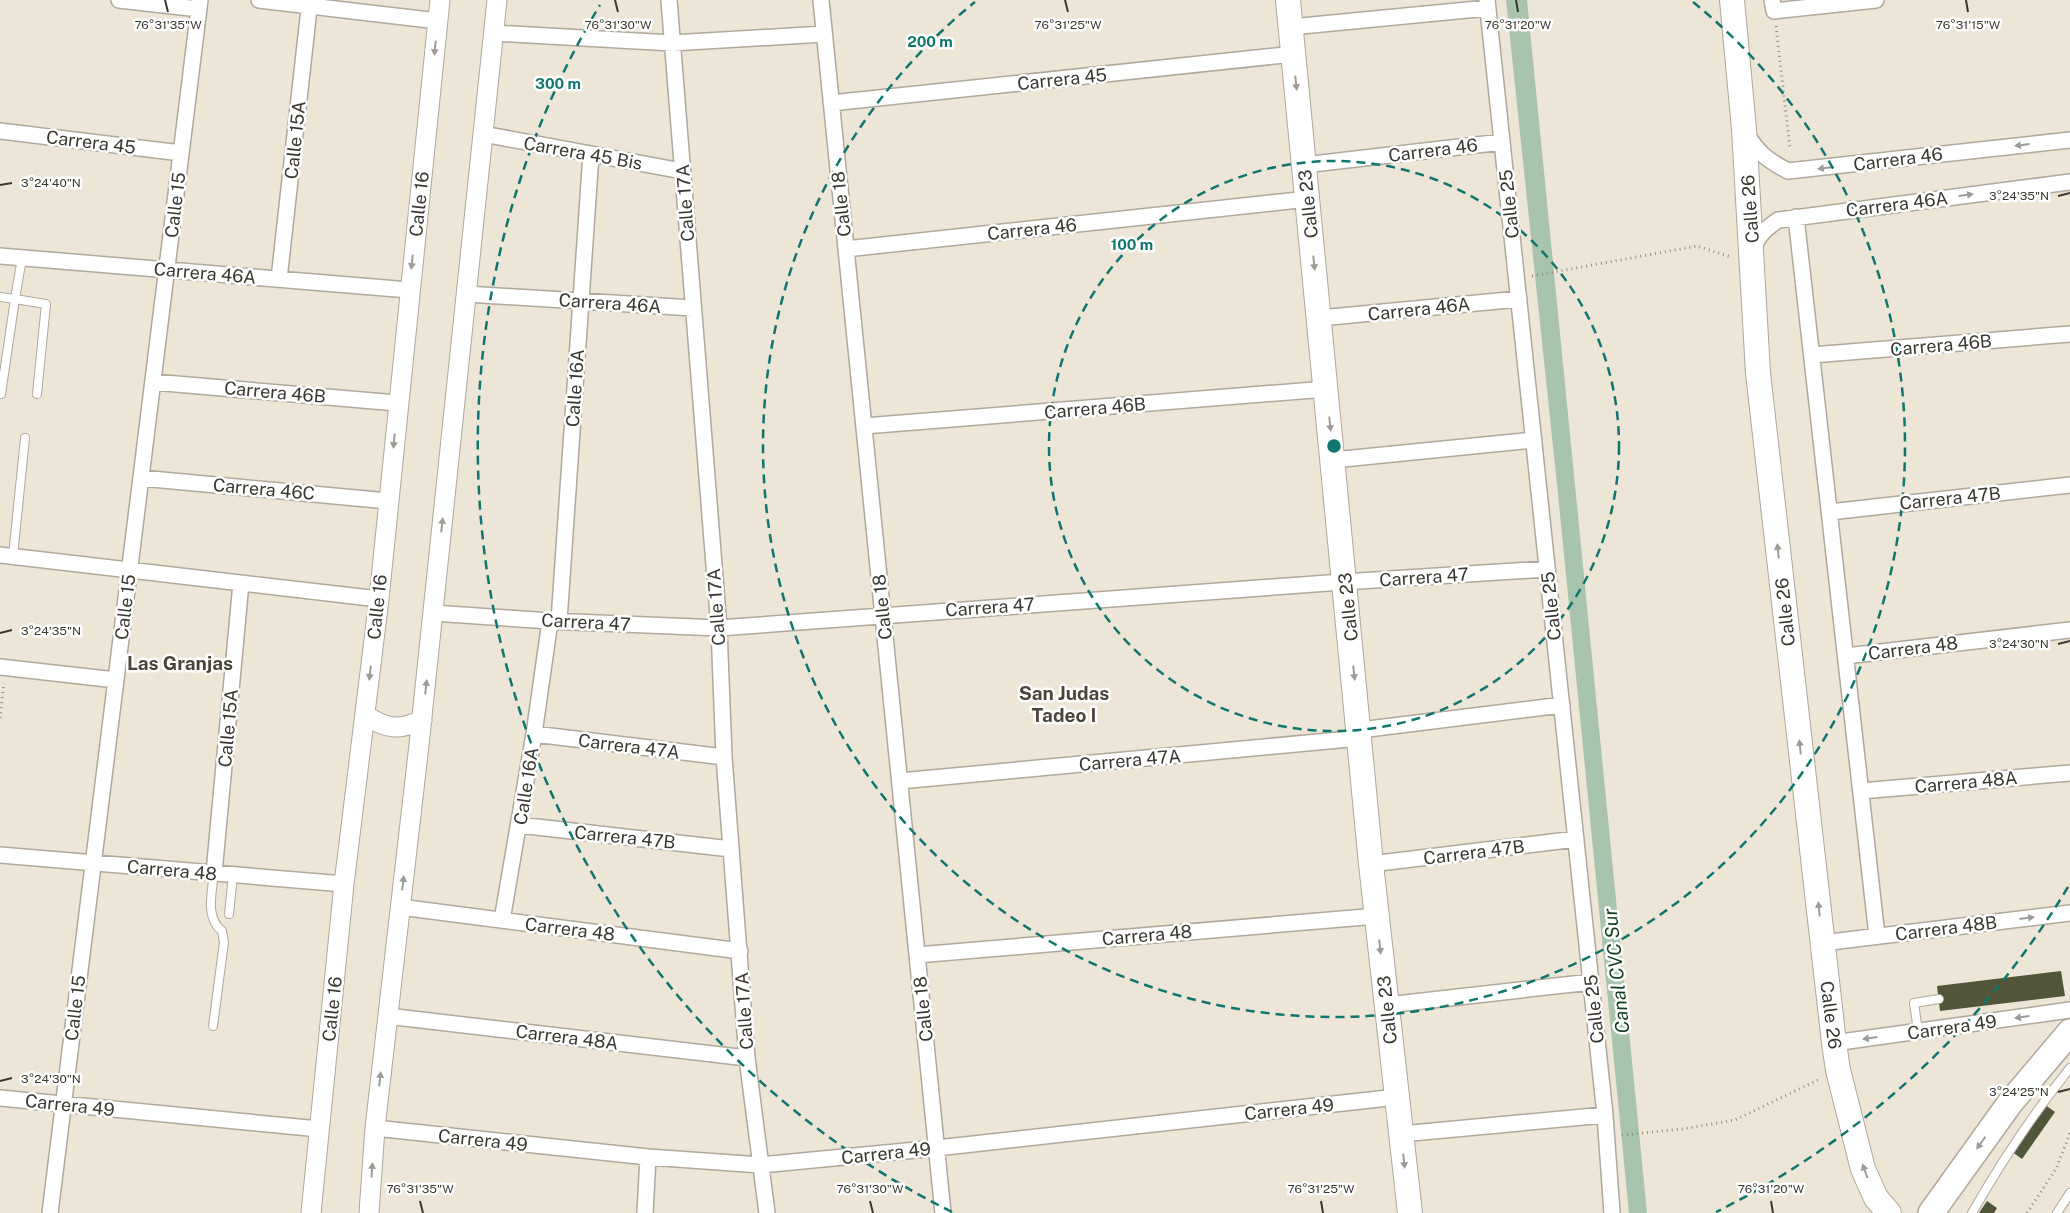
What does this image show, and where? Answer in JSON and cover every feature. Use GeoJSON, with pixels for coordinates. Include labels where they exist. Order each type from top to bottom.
{"type":"FeatureCollection","features":[{"type":"Feature","properties":{"kind":"highway"},"geometry":{"type":"LineString","coordinates":[[1931,1213],[2010,1103],[2070,1032]]}},
{"type":"Feature","properties":{"kind":"main road","name":"Calle 23"},"geometry":{"type":"LineString","coordinates":[[1288,0],[1371,864],[1410,1213]]}},
{"type":"Feature","properties":{"kind":"main road","name":"Calle 26"},"geometry":{"type":"LineString","coordinates":[[1732,0],[1744,129],[1758,373],[1834,1043],[1838,1070],[1863,1169],[1876,1198],[1889,1213]]}},
{"type":"Feature","properties":{"kind":"street"},"geometry":{"type":"LineString","coordinates":[[119,0],[200,4]]}},
{"type":"Feature","properties":{"kind":"street"},"geometry":{"type":"LineString","coordinates":[[259,0],[309,3],[438,21]]}},
{"type":"Feature","properties":{"kind":"street","name":"Calle 16"},"geometry":{"type":"LineString","coordinates":[[311,1213],[344,884],[378,599],[440,0]]}},
{"type":"Feature","properties":{"kind":"street"},"geometry":{"type":"LineString","coordinates":[[369,1213],[375,1128],[422,720],[496,0]]}},
{"type":"Feature","properties":{"kind":"street","name":"Calle 17A"},"geometry":{"type":"LineString","coordinates":[[669,0],[719,628],[724,757],[747,1058],[767,1213]]}},
{"type":"Feature","properties":{"kind":"street","name":"Calle 18"},"geometry":{"type":"LineString","coordinates":[[821,0],[943,1213]]}},
{"type":"Feature","properties":{"kind":"street"},"geometry":{"type":"LineString","coordinates":[[1773,5],[1876,0]]}},
{"type":"Feature","properties":{"kind":"street","name":"Calle 15A"},"geometry":{"type":"LineString","coordinates":[[280,279],[309,3]]}},
{"type":"Feature","properties":{"kind":"street","name":"Calle 15"},"geometry":{"type":"LineString","coordinates":[[50,1213],[200,4]]}},
{"type":"Feature","properties":{"kind":"street"},"geometry":{"type":"LineString","coordinates":[[1291,26],[1487,4]]}},
{"type":"Feature","properties":{"kind":"street","name":"Calle 25"},"geometry":{"type":"LineString","coordinates":[[1487,4],[1605,1114],[1612,1213]]}},
{"type":"Feature","properties":{"kind":"street"},"geometry":{"type":"LineString","coordinates":[[493,33],[672,43],[824,34]]}},
{"type":"Feature","properties":{"kind":"street","name":"Carrera 45"},"geometry":{"type":"LineString","coordinates":[[831,103],[1294,54]]}},
{"type":"Feature","properties":{"kind":"street","name":"Carrera 46"},"geometry":{"type":"LineString","coordinates":[[1744,129],[1755,148],[1767,160],[1788,172],[2070,140]]}},
{"type":"Feature","properties":{"kind":"street","name":"Carrera 45"},"geometry":{"type":"LineString","coordinates":[[0,131],[181,153]]}},
{"type":"Feature","properties":{"kind":"street","name":"Carrera 45 Bis"},"geometry":{"type":"LineString","coordinates":[[483,134],[682,171]]}},
{"type":"Feature","properties":{"kind":"street","name":"Carrera 46"},"geometry":{"type":"LineString","coordinates":[[1304,165],[1502,142]]}},
{"type":"Feature","properties":{"kind":"street","name":"Calle 16A"},"geometry":{"type":"LineString","coordinates":[[502,920],[555,621],[591,154]]}},
{"type":"Feature","properties":{"kind":"street","name":"Carrera 46A"},"geometry":{"type":"LineString","coordinates":[[1753,264],[1754,246],[1763,231],[1778,220],[2070,182]]}},
{"type":"Feature","properties":{"kind":"street","name":"Carrera 46"},"geometry":{"type":"LineString","coordinates":[[846,249],[1308,199]]}},
{"type":"Feature","properties":{"kind":"street"},"geometry":{"type":"LineString","coordinates":[[1796,217],[1877,936]]}},
{"type":"Feature","properties":{"kind":"street","name":"Carrera 46A"},"geometry":{"type":"LineString","coordinates":[[0,256],[409,290]]}},
{"type":"Feature","properties":{"kind":"street","name":"Carrera 46A"},"geometry":{"type":"LineString","coordinates":[[466,294],[693,308]]}},
{"type":"Feature","properties":{"kind":"street","name":"Carrera 46A"},"geometry":{"type":"LineString","coordinates":[[1320,318],[1519,299]]}},
{"type":"Feature","properties":{"kind":"street","name":"Carrera 46B"},"geometry":{"type":"LineString","coordinates":[[1812,355],[2070,334]]}},
{"type":"Feature","properties":{"kind":"street","name":"Carrera 46B"},"geometry":{"type":"LineString","coordinates":[[153,382],[397,402]]}},
{"type":"Feature","properties":{"kind":"street","name":"Carrera 46B"},"geometry":{"type":"LineString","coordinates":[[864,426],[1326,389]]}},
{"type":"Feature","properties":{"kind":"street"},"geometry":{"type":"LineString","coordinates":[[1333,460],[1534,440]]}},
{"type":"Feature","properties":{"kind":"street","name":"Carrera 46C"},"geometry":{"type":"LineString","coordinates":[[141,478],[388,501]]}},
{"type":"Feature","properties":{"kind":"street","name":"Carrera 47B"},"geometry":{"type":"LineString","coordinates":[[1830,512],[2070,485]]}},
{"type":"Feature","properties":{"kind":"street"},"geometry":{"type":"LineString","coordinates":[[6,555],[378,599]]}},
{"type":"Feature","properties":{"kind":"street","name":"Carrera 47"},"geometry":{"type":"LineString","coordinates":[[433,613],[555,621],[719,628],[1547,569]]}},
{"type":"Feature","properties":{"kind":"street","name":"Calle 15A"},"geometry":{"type":"LineString","coordinates":[[214,873],[241,582]]}},
{"type":"Feature","properties":{"kind":"street","name":"Carrera 48"},"geometry":{"type":"LineString","coordinates":[[1846,656],[2070,630]]}},
{"type":"Feature","properties":{"kind":"street"},"geometry":{"type":"LineString","coordinates":[[3,667],[116,680]]}},
{"type":"Feature","properties":{"kind":"street","name":"Carrera 47A"},"geometry":{"type":"LineString","coordinates":[[900,781],[1360,734],[1562,705]]}},
{"type":"Feature","properties":{"kind":"street"},"geometry":{"type":"LineString","coordinates":[[365,715],[378,724],[392,728],[408,726],[422,720]]}},
{"type":"Feature","properties":{"kind":"street","name":"Carrera 47A"},"geometry":{"type":"LineString","coordinates":[[534,734],[724,757]]}},
{"type":"Feature","properties":{"kind":"street"},"geometry":{"type":"LineString","coordinates":[[362,740],[376,735],[391,735],[406,738],[419,745]]}},
{"type":"Feature","properties":{"kind":"street","name":"Carrera 48A"},"geometry":{"type":"LineString","coordinates":[[1861,791],[2070,773]]}},
{"type":"Feature","properties":{"kind":"street","name":"Carrera 47B"},"geometry":{"type":"LineString","coordinates":[[519,825],[731,849]]}},
{"type":"Feature","properties":{"kind":"street","name":"Carrera 47B"},"geometry":{"type":"LineString","coordinates":[[1371,864],[1576,839]]}},
{"type":"Feature","properties":{"kind":"street","name":"Carrera 48"},"geometry":{"type":"LineString","coordinates":[[0,855],[344,884]]}},
{"type":"Feature","properties":{"kind":"street","name":"Carrera 48"},"geometry":{"type":"LineString","coordinates":[[400,907],[740,951]]}},
{"type":"Feature","properties":{"kind":"street","name":"Carrera 48B"},"geometry":{"type":"LineString","coordinates":[[1822,943],[2070,913]]}},
{"type":"Feature","properties":{"kind":"street","name":"Carrera 48"},"geometry":{"type":"LineString","coordinates":[[917,955],[1377,916]]}},
{"type":"Feature","properties":{"kind":"street"},"geometry":{"type":"LineString","coordinates":[[1387,1005],[1591,982]]}},
{"type":"Feature","properties":{"kind":"street","name":"Carrera 49"},"geometry":{"type":"LineString","coordinates":[[1834,1043],[2070,1010]]}},
{"type":"Feature","properties":{"kind":"street","name":"Carrera 48A"},"geometry":{"type":"LineString","coordinates":[[387,1016],[747,1058]]}},
{"type":"Feature","properties":{"kind":"street"},"geometry":{"type":"LineString","coordinates":[[2010,1103],[2070,1019]]}},
{"type":"Feature","properties":{"kind":"street","name":"Carrera 49"},"geometry":{"type":"LineString","coordinates":[[375,1128],[648,1157],[761,1166],[1397,1097]]}},
{"type":"Feature","properties":{"kind":"street","name":"Carrera 49"},"geometry":{"type":"LineString","coordinates":[[0,1098],[319,1129]]}},
{"type":"Feature","properties":{"kind":"street"},"geometry":{"type":"LineString","coordinates":[[1401,1134],[1605,1114]]}},
{"type":"Feature","properties":{"kind":"street"},"geometry":{"type":"LineString","coordinates":[[645,1213],[648,1157]]}},
{"type":"Feature","properties":{"kind":"lane"},"geometry":{"type":"LineString","coordinates":[[1,394],[22,258]]}},
{"type":"Feature","properties":{"kind":"lane"},"geometry":{"type":"LineString","coordinates":[[0,297],[46,304],[37,394]]}},
{"type":"Feature","properties":{"kind":"lane"},"geometry":{"type":"LineString","coordinates":[[6,555],[25,438]]}},
{"type":"Feature","properties":{"kind":"lane"},"geometry":{"type":"LineString","coordinates":[[213,1026],[224,942],[222,931],[214,925],[212,917],[214,873]]}},
{"type":"Feature","properties":{"kind":"lane"},"geometry":{"type":"LineString","coordinates":[[229,914],[233,875]]}},
{"type":"Feature","properties":{"kind":"lane"},"geometry":{"type":"LineString","coordinates":[[1918,1032],[1914,1003],[1939,999]]}},
{"type":"Feature","properties":{"kind":"lane"},"geometry":{"type":"LineString","coordinates":[[1972,1213],[1998,1167],[2043,1102],[2070,1068]]}},
{"type":"Feature","properties":{"kind":"lane"},"geometry":{"type":"LineString","coordinates":[[2057,1213],[2070,1193]]}},
{"type":"Feature","properties":{"kind":"path"},"geometry":{"type":"LineString","coordinates":[[1773,5],[1790,150]]}},
{"type":"Feature","properties":{"kind":"path"},"geometry":{"type":"LineString","coordinates":[[1524,278],[1697,246],[1753,264]]}},
{"type":"Feature","properties":{"kind":"path"},"geometry":{"type":"LineString","coordinates":[[0,718],[3,667]]}},
{"type":"Feature","properties":{"kind":"path"},"geometry":{"type":"LineString","coordinates":[[1618,1136],[1682,1129],[1735,1120],[1838,1070]]}},
{"type":"Feature","properties":{"kind":"path"},"geometry":{"type":"LineString","coordinates":[[2027,1213],[2056,1169],[2070,1132]]}},
{"type":"Feature","properties":{"kind":"water","name":"Canal CVC Sur"},"geometry":{"type":"Polygon","coordinates":[[[1506,0],[1527,0],[1647,1213],[1629,1213],[1558,494],[1506,0]]]}},
{"type":"Feature","properties":{"kind":"building"},"geometry":{"type":"Polygon","coordinates":[[[2061,971],[2065,996],[1940,1011],[1937,986],[2061,971]]]}},
{"type":"Feature","properties":{"kind":"building"},"geometry":{"type":"Polygon","coordinates":[[[2044,1104],[2055,1112],[2022,1159],[2011,1151],[2044,1104]]]}},
{"type":"Feature","properties":{"kind":"building"},"geometry":{"type":"Polygon","coordinates":[[[1987,1201],[1997,1208],[1994,1213],[1979,1213],[1987,1201]]]}},
{"type":"Feature","properties":{"kind":"district","name":"Las Granjas"},"geometry":{"type":"Point","coordinates":[180,663]}},
{"type":"Feature","properties":{"kind":"district","name":"San Judas Tadeo I"},"geometry":{"type":"Point","coordinates":[1064,704]}}]}
